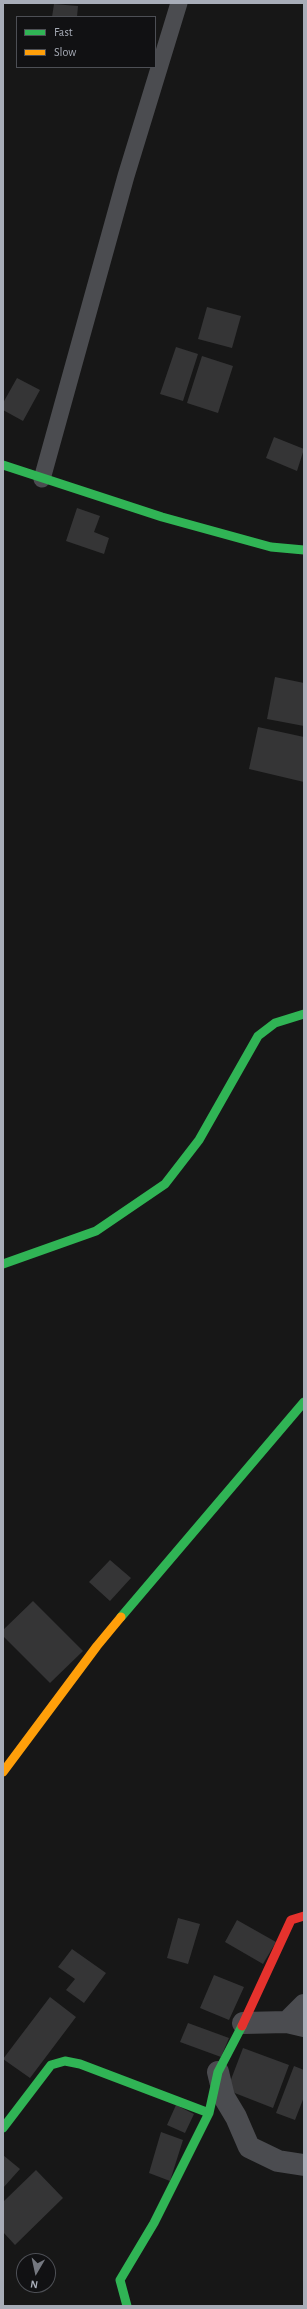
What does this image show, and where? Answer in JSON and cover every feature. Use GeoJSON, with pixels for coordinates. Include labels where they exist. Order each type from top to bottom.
{"type":"FeatureCollection","features":[{"type":"Feature","properties":{"kind":"street"},"geometry":{"type":"LineString","coordinates":[[3,465],[162,517],[271,547],[304,550]]}},
{"type":"Feature","properties":{"kind":"street"},"geometry":{"type":"LineString","coordinates":[[3,1264],[96,1231],[164,1184],[199,1140],[258,1036],[275,1023],[304,1014]]}},
{"type":"Feature","properties":{"kind":"street"},"geometry":{"type":"LineString","coordinates":[[3,1772],[97,1646],[304,1402]]}},
{"type":"Feature","properties":{"kind":"street"},"geometry":{"type":"LineString","coordinates":[[127,2306],[120,2280],[154,2223],[209,2113],[218,2072],[243,2023],[291,1920],[304,1916]]}},
{"type":"Feature","properties":{"kind":"street"},"geometry":{"type":"LineString","coordinates":[[243,2023],[296,2024],[304,2005]]}},
{"type":"Feature","properties":{"kind":"street"},"geometry":{"type":"LineString","coordinates":[[3,2128],[51,2065],[65,2061],[80,2064],[209,2113]]}},
{"type":"Feature","properties":{"kind":"street"},"geometry":{"type":"LineString","coordinates":[[218,2072],[224,2097],[236,2117],[250,2147],[278,2161],[304,2165]]}},
{"type":"Feature","properties":{"kind":"lane"},"geometry":{"type":"LineString","coordinates":[[42,479],[126,176],[179,3]]}},
{"type":"Feature","properties":{"kind":"building"},"geometry":{"type":"Polygon","coordinates":[[[54,4],[78,6],[77,16],[52,16],[54,4]]]}},
{"type":"Feature","properties":{"kind":"building"},"geometry":{"type":"Polygon","coordinates":[[[207,307],[241,316],[232,348],[198,339],[207,307]]]}},
{"type":"Feature","properties":{"kind":"building"},"geometry":{"type":"Polygon","coordinates":[[[176,347],[198,354],[183,401],[160,394],[176,347]]]}},
{"type":"Feature","properties":{"kind":"building"},"geometry":{"type":"Polygon","coordinates":[[[202,356],[233,366],[218,413],[187,403],[202,356]]]}},
{"type":"Feature","properties":{"kind":"building"},"geometry":{"type":"Polygon","coordinates":[[[17,378],[40,390],[23,421],[3,410],[3,403],[17,378]]]}},
{"type":"Feature","properties":{"kind":"building"},"geometry":{"type":"Polygon","coordinates":[[[274,437],[304,449],[297,471],[266,458],[274,437]]]}},
{"type":"Feature","properties":{"kind":"building"},"geometry":{"type":"Polygon","coordinates":[[[77,508],[100,516],[94,532],[109,538],[104,554],[66,541],[77,508]]]}},
{"type":"Feature","properties":{"kind":"building"},"geometry":{"type":"Polygon","coordinates":[[[275,677],[304,683],[304,726],[267,719],[275,677]]]}},
{"type":"Feature","properties":{"kind":"building"},"geometry":{"type":"Polygon","coordinates":[[[258,727],[304,737],[304,782],[249,769],[258,727]]]}},
{"type":"Feature","properties":{"kind":"building"},"geometry":{"type":"Polygon","coordinates":[[[110,1560],[131,1578],[110,1601],[89,1582],[110,1560]]]}},
{"type":"Feature","properties":{"kind":"building"},"geometry":{"type":"Polygon","coordinates":[[[33,1601],[83,1651],[50,1683],[3,1636],[3,1630],[33,1601]]]}},
{"type":"Feature","properties":{"kind":"building"},"geometry":{"type":"Polygon","coordinates":[[[178,1918],[200,1924],[188,1964],[167,1958],[178,1918]]]}},
{"type":"Feature","properties":{"kind":"building"},"geometry":{"type":"Polygon","coordinates":[[[237,1920],[276,1942],[263,1964],[225,1942],[237,1920]]]}},
{"type":"Feature","properties":{"kind":"building"},"geometry":{"type":"Polygon","coordinates":[[[72,1949],[106,1973],[84,2003],[66,1990],[75,1979],[58,1967],[72,1949]]]}},
{"type":"Feature","properties":{"kind":"building"},"geometry":{"type":"Polygon","coordinates":[[[214,1975],[244,1987],[229,2020],[200,2008],[214,1975]]]}},
{"type":"Feature","properties":{"kind":"building"},"geometry":{"type":"Polygon","coordinates":[[[50,1997],[76,2017],[30,2078],[3,2059],[50,1997]]]}},
{"type":"Feature","properties":{"kind":"building"},"geometry":{"type":"Polygon","coordinates":[[[188,2023],[229,2038],[221,2057],[180,2042],[188,2023]]]}},
{"type":"Feature","properties":{"kind":"building"},"geometry":{"type":"Polygon","coordinates":[[[243,2048],[289,2065],[273,2108],[227,2090],[243,2048]]]}},
{"type":"Feature","properties":{"kind":"building"},"geometry":{"type":"Polygon","coordinates":[[[294,2066],[304,2070],[304,2097],[295,2120],[276,2113],[294,2066]]]}},
{"type":"Feature","properties":{"kind":"building"},"geometry":{"type":"Polygon","coordinates":[[[176,2105],[194,2114],[185,2133],[167,2125],[176,2105]]]}},
{"type":"Feature","properties":{"kind":"building"},"geometry":{"type":"Polygon","coordinates":[[[161,2132],[183,2140],[170,2181],[149,2173],[161,2132]]]}},
{"type":"Feature","properties":{"kind":"building"},"geometry":{"type":"Polygon","coordinates":[[[3,2155],[20,2169],[3,2188],[3,2155]]]}},
{"type":"Feature","properties":{"kind":"building"},"geometry":{"type":"Polygon","coordinates":[[[36,2170],[63,2198],[15,2245],[3,2232],[3,2202],[36,2170]]]}},
{"type":"Feature","properties":{"kind":"traffic: fast"},"geometry":{"type":"LineString","coordinates":[[3,465],[162,517],[271,547],[304,550]]}},
{"type":"Feature","properties":{"kind":"traffic: fast"},"geometry":{"type":"LineString","coordinates":[[3,1264],[96,1231],[165,1184],[199,1140],[258,1036],[275,1023],[304,1014]]}},
{"type":"Feature","properties":{"kind":"traffic: fast"},"geometry":{"type":"LineString","coordinates":[[121,1617],[304,1402]]}},
{"type":"Feature","properties":{"kind":"traffic: fast"},"geometry":{"type":"LineString","coordinates":[[127,2306],[120,2280],[154,2223],[209,2113],[218,2072],[242,2026]]}},
{"type":"Feature","properties":{"kind":"traffic: fast"},"geometry":{"type":"LineString","coordinates":[[3,2128],[51,2065],[65,2061],[80,2064],[209,2113]]}},
{"type":"Feature","properties":{"kind":"traffic: slow"},"geometry":{"type":"LineString","coordinates":[[3,1772],[97,1646],[121,1617]]}},
{"type":"Feature","properties":{"kind":"traffic: jam"},"geometry":{"type":"LineString","coordinates":[[242,2026],[291,1920],[304,1916]]}}]}
